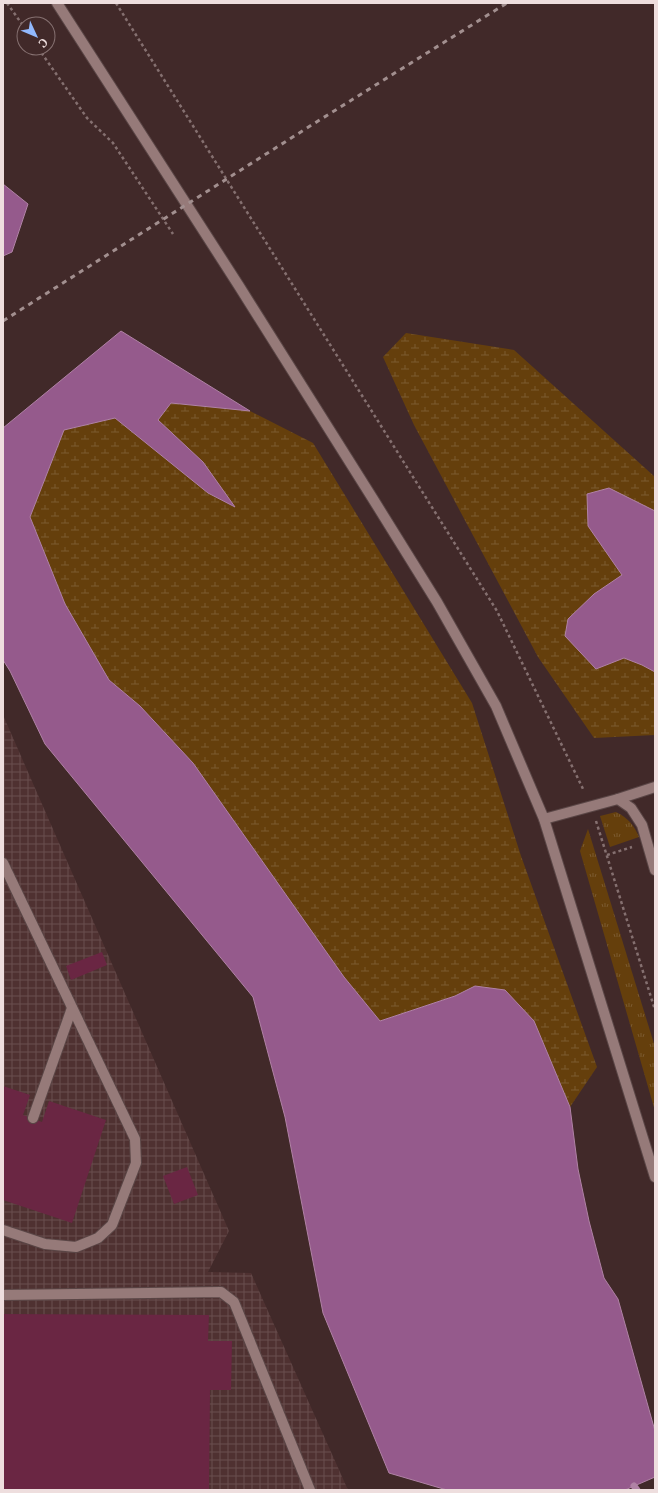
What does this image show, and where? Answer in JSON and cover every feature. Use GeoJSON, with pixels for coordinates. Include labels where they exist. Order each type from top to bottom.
{"type":"FeatureCollection","features":[{"type":"Feature","properties":{"kind":"main road"},"geometry":{"type":"LineString","coordinates":[[57,3],[239,286],[437,602],[496,706],[544,819],[655,1177]]}},
{"type":"Feature","properties":{"kind":"main road"},"geometry":{"type":"LineString","coordinates":[[544,819],[618,799],[655,787]]}},
{"type":"Feature","properties":{"kind":"main road"},"geometry":{"type":"LineString","coordinates":[[618,799],[631,808],[642,825],[655,870]]}},
{"type":"Feature","properties":{"kind":"main road"},"geometry":{"type":"LineString","coordinates":[[3,863],[135,1139],[136,1163],[112,1225],[98,1238],[76,1247],[45,1244],[3,1230]]}},
{"type":"Feature","properties":{"kind":"main road"},"geometry":{"type":"LineString","coordinates":[[33,1118],[72,1008]]}},
{"type":"Feature","properties":{"kind":"main road"},"geometry":{"type":"LineString","coordinates":[[3,1295],[221,1292],[234,1302],[310,1490]]}},
{"type":"Feature","properties":{"kind":"path"},"geometry":{"type":"LineString","coordinates":[[7,3],[16,16]]}},
{"type":"Feature","properties":{"kind":"path"},"geometry":{"type":"LineString","coordinates":[[116,3],[497,611],[592,806],[655,1010]]}},
{"type":"Feature","properties":{"kind":"path"},"geometry":{"type":"LineString","coordinates":[[44,56],[87,118],[113,143],[174,234]]}},
{"type":"Feature","properties":{"kind":"shaded area"},"geometry":{"type":"Polygon","coordinates":[[[3,184],[28,204],[12,252],[3,256],[3,184]]]}},
{"type":"Feature","properties":{"kind":"shaded area"},"geometry":{"type":"Polygon","coordinates":[[[121,331],[250,411],[171,403],[158,420],[203,462],[235,507],[208,493],[115,418],[64,430],[30,517],[65,604],[109,680],[140,706],[193,763],[344,977],[380,1021],[455,996],[475,986],[505,990],[534,1021],[570,1107],[578,1169],[589,1221],[604,1278],[618,1299],[655,1431],[655,1477],[625,1490],[447,1490],[389,1473],[323,1313],[285,1117],[253,997],[45,744],[10,671],[3,660],[3,428],[121,331]]]}},
{"type":"Feature","properties":{"kind":"shaded area"},"geometry":{"type":"Polygon","coordinates":[[[609,488],[655,511],[655,672],[624,658],[596,669],[565,636],[568,619],[594,594],[622,575],[588,526],[587,494],[609,488]]]}},
{"type":"Feature","properties":{"kind":"shaded area"},"geometry":{"type":"Polygon","coordinates":[[[3,715],[229,1231],[208,1272],[251,1273],[348,1490],[3,1490],[3,715]]]}},
{"type":"Feature","properties":{"kind":"green space"},"geometry":{"type":"Polygon","coordinates":[[[406,333],[514,350],[655,477],[655,735],[594,738],[538,657],[414,425],[383,357],[406,333]]]}},
{"type":"Feature","properties":{"kind":"green space"},"geometry":{"type":"Polygon","coordinates":[[[171,403],[250,411],[313,443],[472,703],[521,856],[597,1067],[570,1107],[534,1021],[475,986],[455,996],[380,1021],[344,977],[193,763],[140,706],[109,680],[65,604],[30,517],[64,430],[115,418],[208,493],[234,507],[203,462],[158,420],[171,403]]]}},
{"type":"Feature","properties":{"kind":"green space"},"geometry":{"type":"Polygon","coordinates":[[[616,812],[630,822],[639,837],[610,847],[600,816],[616,812]]]}},
{"type":"Feature","properties":{"kind":"green space"},"geometry":{"type":"Polygon","coordinates":[[[588,829],[655,1047],[655,1111],[580,851],[588,829]]]}},
{"type":"Feature","properties":{"kind":"building"},"geometry":{"type":"Polygon","coordinates":[[[102,952],[107,965],[71,980],[66,966],[102,952]]]}},
{"type":"Feature","properties":{"kind":"building"},"geometry":{"type":"Polygon","coordinates":[[[3,1086],[30,1095],[23,1115],[42,1122],[49,1101],[106,1120],[72,1223],[3,1200],[3,1086]]]}},
{"type":"Feature","properties":{"kind":"building"},"geometry":{"type":"Polygon","coordinates":[[[187,1167],[198,1195],[174,1204],[163,1176],[187,1167]]]}},
{"type":"Feature","properties":{"kind":"building"},"geometry":{"type":"Polygon","coordinates":[[[3,1314],[209,1315],[208,1341],[232,1341],[231,1390],[210,1390],[209,1490],[3,1490],[3,1314]]]}},
{"type":"Feature","properties":{"kind":"waterway"},"geometry":{"type":"LineString","coordinates":[[634,1486],[637,1490]]}},
{"type":"Feature","properties":{"kind":"railway"},"geometry":{"type":"LineString","coordinates":[[3,321],[507,3]]}}]}
